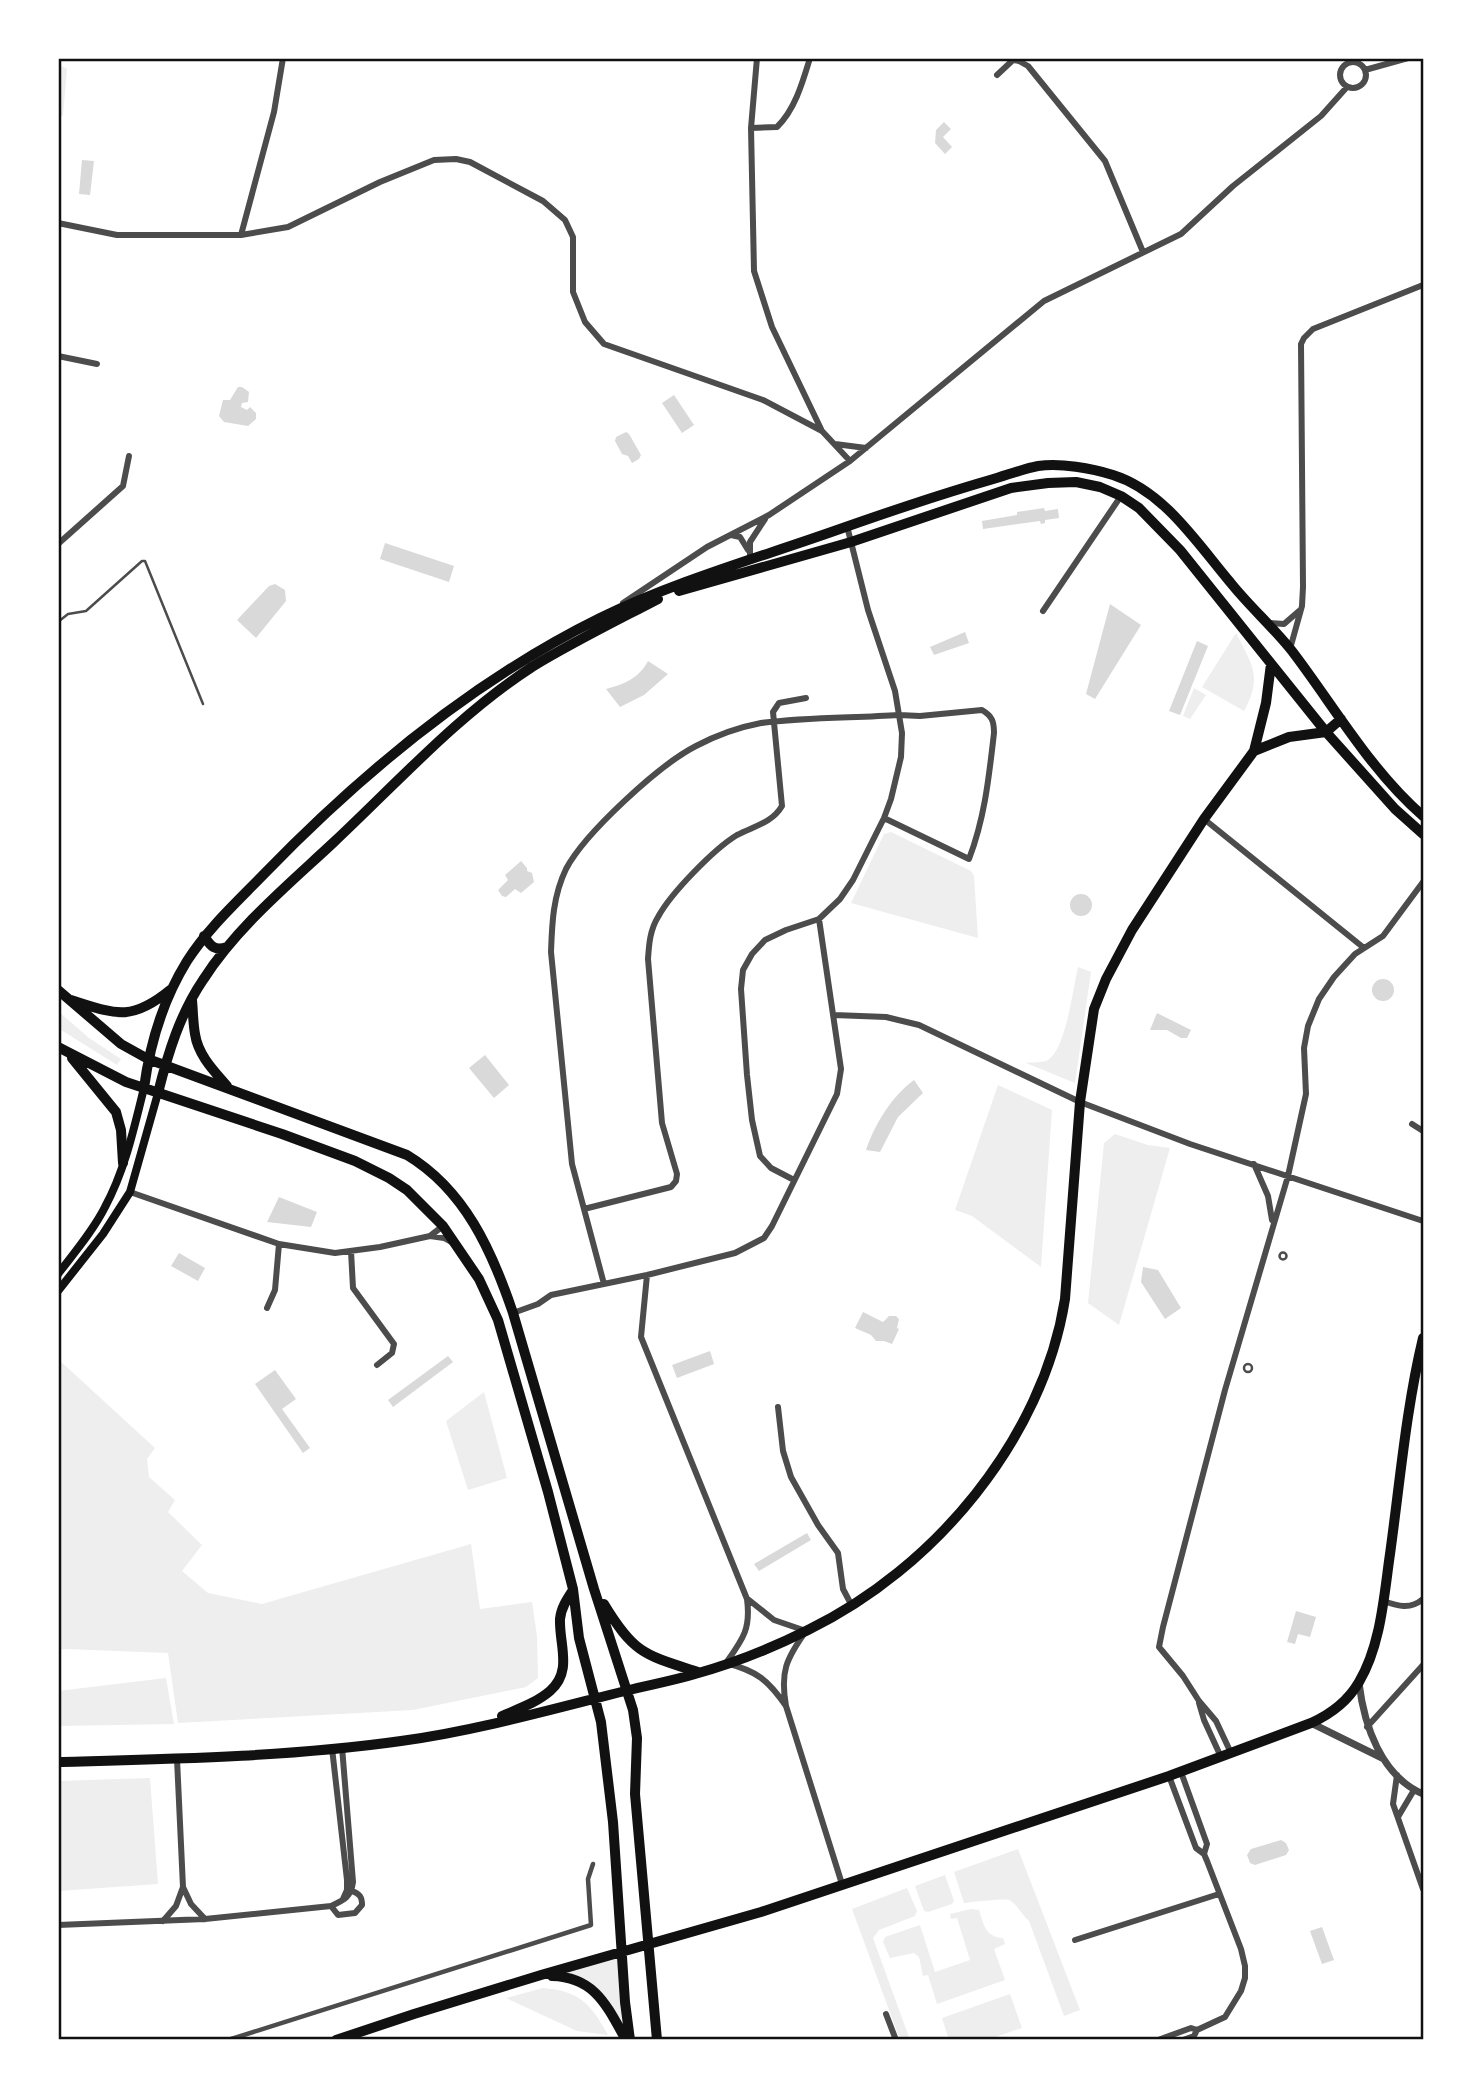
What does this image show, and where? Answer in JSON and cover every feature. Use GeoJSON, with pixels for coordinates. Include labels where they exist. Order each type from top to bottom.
{"type":"FeatureCollection","features":[{"type":"Feature","properties":{"kind":"main road"},"geometry":{"type":"LineString","coordinates":[[58,1274],[104,1210],[133,1134],[148,1059],[161,1012],[186,962],[204,936],[323,816],[393,756],[471,696],[562,638],[602,617],[749,556],[847,526],[917,500],[1040,466],[1081,468],[1115,475],[1142,489],[1173,514],[1290,649],[1382,773],[1423,816]]}},
{"type":"Feature","properties":{"kind":"main road"},"geometry":{"type":"LineString","coordinates":[[58,1291],[103,1234],[130,1192],[177,1029],[205,976],[228,947],[286,887],[431,748],[494,696],[531,668],[591,633],[670,594],[851,542],[1011,488],[1048,482],[1076,482],[1100,487],[1139,508],[1180,550],[1326,732],[1395,808],[1423,834]]}},
{"type":"Feature","properties":{"kind":"main road"},"geometry":{"type":"LineString","coordinates":[[58,1762],[177,1759],[401,1741],[597,1699],[699,1673],[806,1631],[852,1606],[894,1576],[921,1552],[1002,1460],[1038,1393],[1061,1324],[1065,1299],[1080,1102],[1094,1009],[1106,979],[1132,930],[1204,820],[1254,751],[1266,703],[1271,664]]}},
{"type":"Feature","properties":{"kind":"main road"},"geometry":{"type":"LineString","coordinates":[[1254,751],[1289,737],[1326,732],[1341,719]]}},
{"type":"Feature","properties":{"kind":"main road"},"geometry":{"type":"LineString","coordinates":[[393,756],[402,754],[410,757],[411,765],[407,773]]}},
{"type":"Feature","properties":{"kind":"main road"},"geometry":{"type":"LineString","coordinates":[[204,936],[214,948],[219,950],[228,947]]}},
{"type":"Feature","properties":{"kind":"main road"},"geometry":{"type":"LineString","coordinates":[[67,999],[118,1013],[136,1011],[154,1003],[172,988]]}},
{"type":"Feature","properties":{"kind":"main road"},"geometry":{"type":"LineString","coordinates":[[58,990],[121,1044],[148,1059],[407,1155],[425,1166],[455,1196],[479,1231],[497,1268],[513,1312],[594,1589],[633,1710],[636,1738],[635,1794],[657,2040]]}},
{"type":"Feature","properties":{"kind":"main road"},"geometry":{"type":"LineString","coordinates":[[192,999],[198,1046],[207,1062],[229,1088]]}},
{"type":"Feature","properties":{"kind":"main road"},"geometry":{"type":"LineString","coordinates":[[58,1047],[125,1082],[355,1161],[389,1178],[407,1190],[443,1226],[479,1279],[498,1320],[548,1492],[573,1589],[579,1638],[597,1699],[613,1822],[628,2040]]}},
{"type":"Feature","properties":{"kind":"main road"},"geometry":{"type":"LineString","coordinates":[[69,1054],[116,1112],[121,1130],[123,1163]]}},
{"type":"Feature","properties":{"kind":"main road"},"geometry":{"type":"LineString","coordinates":[[336,2040],[541,1975],[761,1912],[1181,1772],[1311,1723],[1342,1703],[1359,1682],[1373,1648],[1383,1601],[1412,1383],[1423,1338]]}},
{"type":"Feature","properties":{"kind":"main road"},"geometry":{"type":"LineString","coordinates":[[485,1724],[544,1696],[559,1681],[564,1665],[560,1620],[562,1609],[573,1589]]}},
{"type":"Feature","properties":{"kind":"main road"},"geometry":{"type":"LineString","coordinates":[[594,1589],[626,1638],[642,1652],[699,1673]]}},
{"type":"Feature","properties":{"kind":"main road"},"geometry":{"type":"LineString","coordinates":[[541,1975],[569,1976],[591,1987],[628,2040]]}},
{"type":"Feature","properties":{"kind":"street"},"geometry":{"type":"LineString","coordinates":[[241,235],[274,112],[283,58]]}},
{"type":"Feature","properties":{"kind":"street"},"geometry":{"type":"LineString","coordinates":[[757,58],[751,128],[754,271],[772,327],[822,431]]}},
{"type":"Feature","properties":{"kind":"street"},"geometry":{"type":"LineString","coordinates":[[751,128],[777,127],[783,121],[790,111],[810,58]]}},
{"type":"Feature","properties":{"kind":"street"},"geometry":{"type":"LineString","coordinates":[[1365,70],[1408,58]]}},
{"type":"Feature","properties":{"kind":"street"},"geometry":{"type":"LineString","coordinates":[[997,75],[1013,60],[1028,66],[1105,161],[1143,253]]}},
{"type":"Feature","properties":{"kind":"street"},"geometry":{"type":"LineString","coordinates":[[1351,60],[1365,70],[1366,78],[1363,84],[1356,88],[1347,87],[1341,80],[1341,71],[1351,60]]}},
{"type":"Feature","properties":{"kind":"street"},"geometry":{"type":"LineString","coordinates":[[602,617],[707,547],[769,514],[850,461],[981,350],[1044,301],[1181,233],[1233,186],[1321,116],[1347,87]]}},
{"type":"Feature","properties":{"kind":"street"},"geometry":{"type":"LineString","coordinates":[[58,223],[117,235],[241,235],[288,227],[380,181],[434,160],[456,159],[470,162],[543,201],[565,220],[573,237],[573,292],[584,322],[604,344],[764,400],[822,431],[850,461]]}},
{"type":"Feature","properties":{"kind":"street"},"geometry":{"type":"LineString","coordinates":[[1290,649],[1302,606],[1303,587],[1301,344],[1313,329],[1423,285]]}},
{"type":"Feature","properties":{"kind":"street"},"geometry":{"type":"LineString","coordinates":[[58,356],[97,364]]}},
{"type":"Feature","properties":{"kind":"street"},"geometry":{"type":"LineString","coordinates":[[835,444],[866,448]]}},
{"type":"Feature","properties":{"kind":"street"},"geometry":{"type":"LineString","coordinates":[[58,544],[123,486],[129,456]]}},
{"type":"Feature","properties":{"kind":"street"},"geometry":{"type":"LineString","coordinates":[[1043,611],[1121,496]]}},
{"type":"Feature","properties":{"kind":"street"},"geometry":{"type":"LineString","coordinates":[[749,556],[753,534],[769,514]]}},
{"type":"Feature","properties":{"kind":"street"},"geometry":{"type":"LineString","coordinates":[[794,1181],[771,1168],[760,1156],[752,1120],[747,1075],[741,989],[743,970],[752,954],[765,940],[819,919],[840,899],[853,880],[884,818],[901,757],[902,733],[895,691],[868,610],[847,526]]}},
{"type":"Feature","properties":{"kind":"street"},"geometry":{"type":"LineString","coordinates":[[730,535],[740,537],[749,556]]}},
{"type":"Feature","properties":{"kind":"street"},"geometry":{"type":"LineString","coordinates":[[1266,622],[1284,624],[1290,621],[1302,606]]}},
{"type":"Feature","properties":{"kind":"street"},"geometry":{"type":"LineString","coordinates":[[584,1209],[671,1187],[676,1181],[677,1174],[662,1123],[648,959],[650,938],[657,918],[670,900],[718,849],[737,835],[771,820],[782,806],[773,712],[779,703],[806,698]]}},
{"type":"Feature","properties":{"kind":"street"},"geometry":{"type":"LineString","coordinates":[[604,1284],[572,1164],[551,952],[556,896],[567,868],[617,808],[677,758],[724,734],[760,723],[920,716],[982,710],[989,714],[994,722],[994,733],[986,801],[979,834],[969,859],[884,818]]}},
{"type":"Feature","properties":{"kind":"street"},"geometry":{"type":"LineString","coordinates":[[1204,820],[1364,948]]}},
{"type":"Feature","properties":{"kind":"street"},"geometry":{"type":"LineString","coordinates":[[1226,1755],[1216,1721],[1158,1647],[1195,1500],[1288,1176],[1306,1094],[1304,1048],[1308,1026],[1334,977],[1355,954],[1383,936],[1423,882]]}},
{"type":"Feature","properties":{"kind":"street"},"geometry":{"type":"LineString","coordinates":[[513,1312],[538,1304],[551,1295],[735,1253],[764,1238],[838,1094],[841,1069],[819,919]]}},
{"type":"Feature","properties":{"kind":"street"},"geometry":{"type":"LineString","coordinates":[[834,1015],[886,1017],[919,1025],[1080,1102],[1190,1144],[1423,1221]]}},
{"type":"Feature","properties":{"kind":"street"},"geometry":{"type":"LineString","coordinates":[[1412,1124],[1423,1131]]}},
{"type":"Feature","properties":{"kind":"street"},"geometry":{"type":"LineString","coordinates":[[1254,1164],[1268,1196],[1273,1222]]}},
{"type":"Feature","properties":{"kind":"street"},"geometry":{"type":"LineString","coordinates":[[130,1192],[279,1244],[335,1253],[430,1236],[444,1238],[458,1245]]}},
{"type":"Feature","properties":{"kind":"street"},"geometry":{"type":"LineString","coordinates":[[430,1236],[443,1226]]}},
{"type":"Feature","properties":{"kind":"street"},"geometry":{"type":"LineString","coordinates":[[267,1308],[275,1290],[279,1244]]}},
{"type":"Feature","properties":{"kind":"street"},"geometry":{"type":"LineString","coordinates":[[351,1251],[354,1288],[394,1345],[392,1353],[377,1365]]}},
{"type":"Feature","properties":{"kind":"street"},"geometry":{"type":"LineString","coordinates":[[647,1275],[641,1337],[747,1599],[750,1619],[747,1629],[726,1663],[758,1674],[775,1690],[786,1706]]}},
{"type":"Feature","properties":{"kind":"street"},"geometry":{"type":"LineString","coordinates":[[778,1407],[783,1451],[792,1477],[818,1525],[838,1553],[844,1589],[852,1606]]}},
{"type":"Feature","properties":{"kind":"street"},"geometry":{"type":"LineString","coordinates":[[747,1599],[774,1620],[806,1631],[786,1662],[782,1676],[786,1706],[842,1884]]}},
{"type":"Feature","properties":{"kind":"street"},"geometry":{"type":"LineString","coordinates":[[1383,1601],[1403,1606],[1413,1605],[1423,1599]]}},
{"type":"Feature","properties":{"kind":"street"},"geometry":{"type":"LineString","coordinates":[[1367,1727],[1423,1665]]}},
{"type":"Feature","properties":{"kind":"street"},"geometry":{"type":"LineString","coordinates":[[1359,1682],[1362,1712],[1383,1758],[1397,1776],[1423,1794]]}},
{"type":"Feature","properties":{"kind":"street"},"geometry":{"type":"LineString","coordinates":[[1199,1701],[1204,1720],[1226,1755]]}},
{"type":"Feature","properties":{"kind":"street"},"geometry":{"type":"LineString","coordinates":[[1311,1723],[1383,1758]]}},
{"type":"Feature","properties":{"kind":"street"},"geometry":{"type":"LineString","coordinates":[[337,1747],[352,1848],[346,1895]]}},
{"type":"Feature","properties":{"kind":"street"},"geometry":{"type":"LineString","coordinates":[[177,1759],[183,1887],[191,1904],[205,1919]]}},
{"type":"Feature","properties":{"kind":"street"},"geometry":{"type":"LineString","coordinates":[[1181,1772],[1208,1844],[1204,1853]]}},
{"type":"Feature","properties":{"kind":"street"},"geometry":{"type":"LineString","coordinates":[[1169,1776],[1196,1848],[1204,1853],[1245,1965],[1241,1991],[1225,2017],[1183,2040]]}},
{"type":"Feature","properties":{"kind":"street"},"geometry":{"type":"LineString","coordinates":[[1397,1776],[1392,1798],[1423,1889]]}},
{"type":"Feature","properties":{"kind":"street"},"geometry":{"type":"LineString","coordinates":[[1398,1817],[1414,1790]]}},
{"type":"Feature","properties":{"kind":"street"},"geometry":{"type":"LineString","coordinates":[[228,2040],[591,1925],[588,1879],[593,1864]]}},
{"type":"Feature","properties":{"kind":"street"},"geometry":{"type":"LineString","coordinates":[[163,1921],[176,1906],[183,1887]]}},
{"type":"Feature","properties":{"kind":"street"},"geometry":{"type":"LineString","coordinates":[[58,1925],[205,1919],[331,1906],[346,1895],[358,1893],[362,1899],[362,1905],[355,1913],[338,1915],[331,1906]]}},
{"type":"Feature","properties":{"kind":"street"},"geometry":{"type":"LineString","coordinates":[[1075,1940],[1219,1894]]}},
{"type":"Feature","properties":{"kind":"street"},"geometry":{"type":"LineString","coordinates":[[886,2014],[896,2040]]}},
{"type":"Feature","properties":{"kind":"street"},"geometry":{"type":"LineString","coordinates":[[1158,2040],[1191,2028],[1197,2030]]}},
{"type":"Feature","properties":{"kind":"lane"},"geometry":{"type":"LineString","coordinates":[[58,622],[68,614],[86,611],[142,561],[148,564],[203,704]]}},
{"type":"Feature","properties":{"kind":"shaded area"},"geometry":{"type":"Polygon","coordinates":[[[58,64],[67,69],[63,115],[58,119],[58,64]]]}},
{"type":"Feature","properties":{"kind":"shaded area"},"geometry":{"type":"Polygon","coordinates":[[[944,122],[951,129],[943,137],[952,147],[945,154],[935,143],[936,130],[944,122]]]}},
{"type":"Feature","properties":{"kind":"shaded area"},"geometry":{"type":"Polygon","coordinates":[[[82,160],[94,161],[90,195],[79,194],[82,160]]]}},
{"type":"Feature","properties":{"kind":"shaded area"},"geometry":{"type":"Polygon","coordinates":[[[238,387],[249,392],[248,402],[242,403],[241,407],[247,410],[250,407],[256,413],[256,419],[248,426],[224,422],[219,416],[223,400],[230,400],[238,387]]]}},
{"type":"Feature","properties":{"kind":"shaded area"},"geometry":{"type":"Polygon","coordinates":[[[674,395],[694,425],[682,433],[662,403],[674,395]]]}},
{"type":"Feature","properties":{"kind":"shaded area"},"geometry":{"type":"Polygon","coordinates":[[[626,432],[641,455],[632,463],[628,456],[622,454],[615,441],[616,437],[626,432]]]}},
{"type":"Feature","properties":{"kind":"shaded area"},"geometry":{"type":"Polygon","coordinates":[[[1044,508],[1045,511],[1058,509],[1059,518],[1045,520],[1045,523],[1041,524],[1040,521],[983,529],[982,521],[1044,508]]]}},
{"type":"Feature","properties":{"kind":"shaded area"},"geometry":{"type":"Polygon","coordinates":[[[385,543],[454,566],[449,582],[380,559],[385,543]]]}},
{"type":"Feature","properties":{"kind":"shaded area"},"geometry":{"type":"Polygon","coordinates":[[[275,584],[285,590],[286,601],[256,638],[237,620],[269,586],[275,584]]]}},
{"type":"Feature","properties":{"kind":"shaded area"},"geometry":{"type":"Polygon","coordinates":[[[1110,604],[1141,625],[1095,699],[1086,694],[1110,604]]]}},
{"type":"Feature","properties":{"kind":"shaded area"},"geometry":{"type":"Polygon","coordinates":[[[965,632],[969,643],[934,655],[930,647],[965,632]]]}},
{"type":"Feature","properties":{"kind":"shaded area"},"geometry":{"type":"Polygon","coordinates":[[[1236,633],[1251,663],[1254,679],[1250,699],[1244,711],[1202,687],[1236,633]]]}},
{"type":"Feature","properties":{"kind":"shaded area"},"geometry":{"type":"Polygon","coordinates":[[[1197,641],[1208,646],[1180,715],[1169,711],[1197,641]]]}},
{"type":"Feature","properties":{"kind":"shaded area"},"geometry":{"type":"Polygon","coordinates":[[[648,661],[668,674],[644,695],[620,707],[606,689],[631,680],[648,661]]]}},
{"type":"Feature","properties":{"kind":"shaded area"},"geometry":{"type":"Polygon","coordinates":[[[1194,688],[1206,695],[1190,719],[1183,716],[1194,688]]]}},
{"type":"Feature","properties":{"kind":"shaded area"},"geometry":{"type":"Polygon","coordinates":[[[891,832],[971,871],[974,876],[978,938],[851,903],[884,834],[891,832]]]}},
{"type":"Feature","properties":{"kind":"shaded area"},"geometry":{"type":"Polygon","coordinates":[[[521,861],[527,871],[532,873],[534,882],[521,893],[515,889],[506,897],[502,896],[498,890],[508,880],[505,875],[521,861]]]}},
{"type":"Feature","properties":{"kind":"shaded area"},"geometry":{"type":"Polygon","coordinates":[[[1077,894],[1085,894],[1092,901],[1092,909],[1085,916],[1077,916],[1070,909],[1070,901],[1077,894]]]}},
{"type":"Feature","properties":{"kind":"shaded area"},"geometry":{"type":"Polygon","coordinates":[[[1078,967],[1091,972],[1075,1083],[1026,1063],[1048,1060],[1060,1044],[1078,967]]]}},
{"type":"Feature","properties":{"kind":"shaded area"},"geometry":{"type":"Polygon","coordinates":[[[1383,979],[1391,982],[1394,990],[1391,998],[1383,1001],[1375,998],[1372,990],[1375,982],[1383,979]]]}},
{"type":"Feature","properties":{"kind":"shaded area"},"geometry":{"type":"Polygon","coordinates":[[[58,1011],[89,1038],[121,1059],[117,1065],[58,1028],[58,1011]]]}},
{"type":"Feature","properties":{"kind":"shaded area"},"geometry":{"type":"Polygon","coordinates":[[[1157,1013],[1191,1030],[1187,1038],[1181,1038],[1167,1030],[1150,1030],[1157,1013]]]}},
{"type":"Feature","properties":{"kind":"shaded area"},"geometry":{"type":"Polygon","coordinates":[[[485,1055],[509,1085],[494,1098],[469,1068],[485,1055]]]}},
{"type":"Feature","properties":{"kind":"shaded area"},"geometry":{"type":"Polygon","coordinates":[[[914,1080],[923,1093],[898,1117],[880,1152],[866,1150],[885,1112],[898,1094],[914,1080]]]}},
{"type":"Feature","properties":{"kind":"shaded area"},"geometry":{"type":"Polygon","coordinates":[[[998,1085],[1052,1110],[1041,1267],[972,1216],[955,1210],[998,1085]]]}},
{"type":"Feature","properties":{"kind":"shaded area"},"geometry":{"type":"Polygon","coordinates":[[[1115,1134],[1148,1145],[1170,1148],[1119,1325],[1088,1303],[1104,1143],[1115,1134]]]}},
{"type":"Feature","properties":{"kind":"shaded area"},"geometry":{"type":"Polygon","coordinates":[[[279,1197],[317,1212],[311,1227],[267,1222],[279,1197]]]}},
{"type":"Feature","properties":{"kind":"shaded area"},"geometry":{"type":"Polygon","coordinates":[[[179,1253],[205,1268],[198,1281],[171,1266],[179,1253]]]}},
{"type":"Feature","properties":{"kind":"shaded area"},"geometry":{"type":"Polygon","coordinates":[[[1143,1267],[1158,1270],[1181,1308],[1165,1319],[1141,1282],[1143,1267]]]}},
{"type":"Feature","properties":{"kind":"shaded area"},"geometry":{"type":"Polygon","coordinates":[[[863,1312],[883,1322],[889,1316],[899,1319],[899,1329],[892,1344],[876,1341],[871,1335],[855,1328],[863,1312]]]}},
{"type":"Feature","properties":{"kind":"shaded area"},"geometry":{"type":"Polygon","coordinates":[[[710,1351],[714,1364],[677,1378],[672,1365],[710,1351]]]}},
{"type":"Feature","properties":{"kind":"shaded area"},"geometry":{"type":"Polygon","coordinates":[[[448,1356],[453,1362],[393,1407],[388,1400],[448,1356]]]}},
{"type":"Feature","properties":{"kind":"shaded area"},"geometry":{"type":"Polygon","coordinates":[[[58,1359],[155,1448],[147,1459],[149,1477],[175,1500],[168,1512],[202,1545],[182,1571],[208,1593],[262,1604],[471,1544],[480,1609],[532,1602],[537,1636],[538,1678],[526,1687],[413,1710],[178,1723],[168,1653],[58,1650],[58,1359]]]}},
{"type":"Feature","properties":{"kind":"shaded area"},"geometry":{"type":"Polygon","coordinates":[[[275,1370],[296,1399],[282,1409],[310,1448],[303,1453],[255,1384],[275,1370]]]}},
{"type":"Feature","properties":{"kind":"shaded area"},"geometry":{"type":"Polygon","coordinates":[[[484,1392],[507,1478],[468,1490],[446,1421],[484,1392]]]}},
{"type":"Feature","properties":{"kind":"shaded area"},"geometry":{"type":"Polygon","coordinates":[[[807,1533],[811,1540],[759,1571],[754,1564],[807,1533]]]}},
{"type":"Feature","properties":{"kind":"shaded area"},"geometry":{"type":"Polygon","coordinates":[[[1296,1611],[1316,1617],[1310,1637],[1298,1634],[1295,1644],[1287,1642],[1296,1611]]]}},
{"type":"Feature","properties":{"kind":"shaded area"},"geometry":{"type":"Polygon","coordinates":[[[166,1678],[174,1724],[58,1726],[58,1691],[166,1678]]]}},
{"type":"Feature","properties":{"kind":"shaded area"},"geometry":{"type":"Polygon","coordinates":[[[150,1778],[158,1884],[58,1891],[58,1781],[150,1778]]]}},
{"type":"Feature","properties":{"kind":"shaded area"},"geometry":{"type":"Polygon","coordinates":[[[1281,1840],[1289,1850],[1286,1855],[1255,1865],[1250,1863],[1247,1855],[1251,1849],[1281,1840]]]}},
{"type":"Feature","properties":{"kind":"shaded area"},"geometry":{"type":"Polygon","coordinates":[[[1018,1849],[1080,2010],[1064,2016],[1029,1921],[1009,1900],[964,1903],[954,1872],[1018,1849]]]}},
{"type":"Feature","properties":{"kind":"shaded area"},"geometry":{"type":"Polygon","coordinates":[[[945,1875],[954,1901],[928,1912],[924,1911],[915,1886],[945,1875]]]}},
{"type":"Feature","properties":{"kind":"shaded area"},"geometry":{"type":"Polygon","coordinates":[[[907,1888],[917,1911],[915,1916],[879,1930],[873,1938],[910,2040],[900,2040],[852,1909],[907,1888]]]}},
{"type":"Feature","properties":{"kind":"shaded area"},"geometry":{"type":"Polygon","coordinates":[[[979,1910],[989,1933],[1003,1938],[1005,1944],[994,1949],[1005,1980],[937,2004],[928,1975],[923,1976],[919,1957],[914,1953],[890,1958],[883,1942],[885,1937],[920,1925],[935,1972],[970,1960],[957,1918],[951,1919],[950,1914],[979,1910]]]}},
{"type":"Feature","properties":{"kind":"shaded area"},"geometry":{"type":"Polygon","coordinates":[[[1322,1927],[1334,1960],[1322,1964],[1310,1931],[1322,1927]]]}},
{"type":"Feature","properties":{"kind":"shaded area"},"geometry":{"type":"Polygon","coordinates":[[[622,1951],[630,2040],[591,1988],[541,1975],[622,1951]]]}},
{"type":"Feature","properties":{"kind":"shaded area"},"geometry":{"type":"Polygon","coordinates":[[[543,1988],[566,1992],[583,2001],[596,2015],[608,2035],[577,2031],[506,1998],[543,1988]]]}},
{"type":"Feature","properties":{"kind":"shaded area"},"geometry":{"type":"Polygon","coordinates":[[[1010,1994],[1022,2028],[986,2040],[949,2040],[942,2018],[1010,1994]]]}}]}
